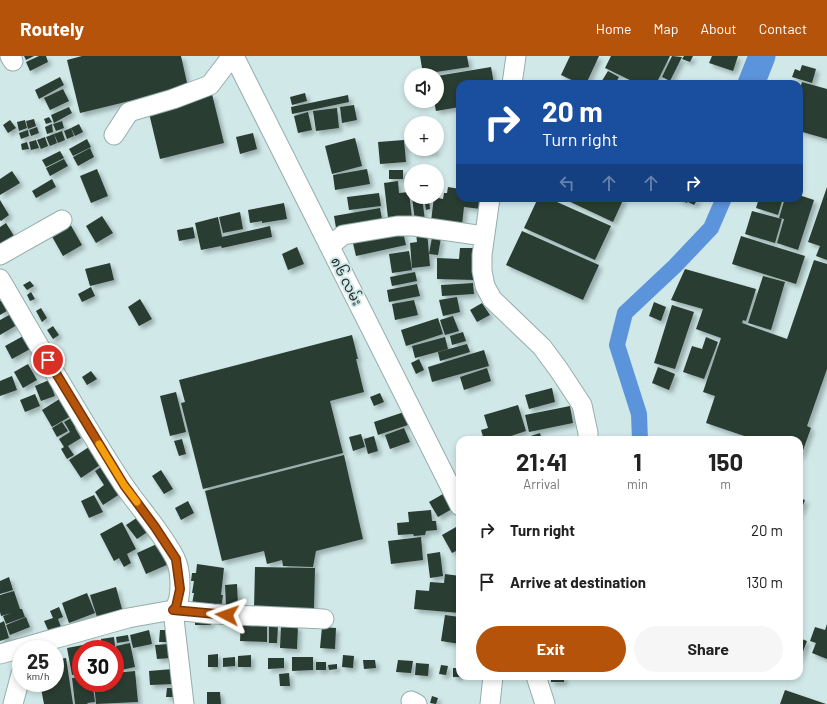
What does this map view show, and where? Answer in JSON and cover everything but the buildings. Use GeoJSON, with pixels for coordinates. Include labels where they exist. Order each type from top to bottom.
{"type":"FeatureCollection","features":[{"type":"Feature","properties":{"kind":"street"},"geometry":{"type":"LineString","coordinates":[[114,135],[129,112],[174,99],[210,85],[233,56]]}},
{"type":"Feature","properties":{"kind":"street","name":"၈၆ လမ်း"},"geometry":{"type":"LineString","coordinates":[[233,56],[456,498]]}},
{"type":"Feature","properties":{"kind":"street"},"geometry":{"type":"LineString","coordinates":[[513,80],[516,56]]}},
{"type":"Feature","properties":{"kind":"street"},"geometry":{"type":"LineString","coordinates":[[489,202],[484,236],[482,271],[485,286],[499,307],[542,347],[559,370],[582,405],[588,436]]}},
{"type":"Feature","properties":{"kind":"street"},"geometry":{"type":"LineString","coordinates":[[0,255],[62,220]]}},
{"type":"Feature","properties":{"kind":"street"},"geometry":{"type":"LineString","coordinates":[[330,246],[343,236],[397,226],[414,226],[484,236]]}},
{"type":"Feature","properties":{"kind":"street"},"geometry":{"type":"LineString","coordinates":[[0,279],[124,485],[155,527],[176,559],[180,589],[176,607],[173,610],[184,704]]}},
{"type":"Feature","properties":{"kind":"street"},"geometry":{"type":"LineString","coordinates":[[60,640],[128,618],[173,610],[213,614],[324,619]]}},
{"type":"Feature","properties":{"kind":"street"},"geometry":{"type":"LineString","coordinates":[[490,704],[493,680]]}},
{"type":"Feature","properties":{"kind":"street"},"geometry":{"type":"LineString","coordinates":[[537,680],[545,704]]}},
{"type":"Feature","properties":{"kind":"street"},"geometry":{"type":"LineString","coordinates":[[13,704],[16,692]]}},
{"type":"Feature","properties":{"kind":"waterway"},"geometry":{"type":"LineString","coordinates":[[753,80],[762,56]]}},
{"type":"Feature","properties":{"kind":"waterway"},"geometry":{"type":"LineString","coordinates":[[640,436],[639,414],[617,345],[625,313],[675,266],[711,228],[722,202]]}},
{"type":"Feature","properties":{"kind":"slow traffic"},"geometry":{"type":"LineString","coordinates":[[99,444],[124,485],[137,502]]}},
{"type":"Feature","properties":{"kind":"route"},"geometry":{"type":"LineString","coordinates":[[48,360],[124,485],[155,527],[176,559],[180,578],[180,589],[176,607],[173,610],[227,615]]}}]}
